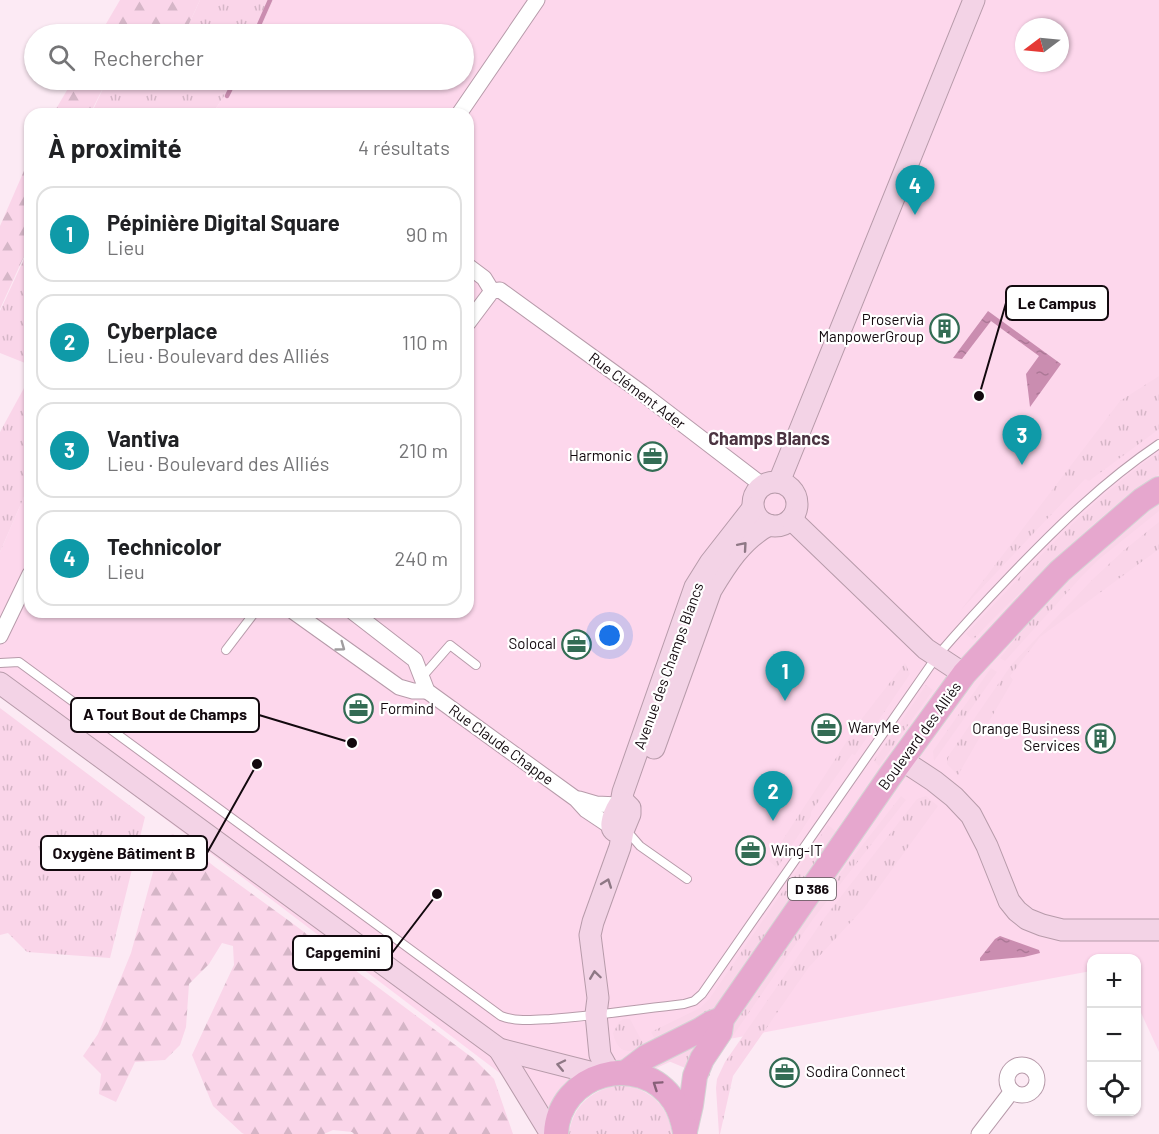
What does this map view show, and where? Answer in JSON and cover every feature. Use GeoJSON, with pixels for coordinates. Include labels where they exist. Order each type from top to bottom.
{"type":"FeatureCollection","features":[{"type":"Feature","properties":{"kind":"main road","name":"Boulevard des Alliés"},"geometry":{"type":"LineString","coordinates":[[685,1133],[695,1076],[702,1059],[720,1032],[722,1019],[964,674],[1060,571],[1142,500],[1159,489]]}},
{"type":"Feature","properties":{"kind":"main road","name":"Boulevard des Alliés"},"geometry":{"type":"LineString","coordinates":[[556,1134],[560,1113],[567,1101],[588,1081],[612,1074],[722,1019]]}},
{"type":"Feature","properties":{"kind":"main road"},"geometry":{"type":"LineString","coordinates":[[612,1074],[644,1077],[665,1090],[681,1115],[685,1133]]}},
{"type":"Feature","properties":{"kind":"street"},"geometry":{"type":"LineString","coordinates":[[463,108],[537,0]]}},
{"type":"Feature","properties":{"kind":"street"},"geometry":{"type":"LineString","coordinates":[[770,483],[790,487],[797,500],[796,510],[791,519],[774,526],[760,521],[753,508],[754,495],[770,483],[974,0]]}},
{"type":"Feature","properties":{"kind":"street"},"geometry":{"type":"LineString","coordinates":[[474,270],[484,278],[492,291],[474,315]]}},
{"type":"Feature","properties":{"kind":"street","name":"Rue Clément Ader"},"geometry":{"type":"LineString","coordinates":[[492,291],[500,290],[512,297],[642,393],[770,483]]}},
{"type":"Feature","properties":{"kind":"street","name":"Avenue des Champs Blancs"},"geometry":{"type":"LineString","coordinates":[[612,1074],[600,1055],[596,1014],[598,998],[590,935],[592,922],[620,847],[623,792],[695,587],[710,562],[753,508]]}},
{"type":"Feature","properties":{"kind":"street"},"geometry":{"type":"LineString","coordinates":[[791,519],[918,641],[964,674]]}},
{"type":"Feature","properties":{"kind":"street","name":"Avenue des Champs Blancs"},"geometry":{"type":"LineString","coordinates":[[622,818],[639,791],[711,590],[724,568],[749,538],[769,525]]}},
{"type":"Feature","properties":{"kind":"street"},"geometry":{"type":"LineString","coordinates":[[0,636],[24,586]]}},
{"type":"Feature","properties":{"kind":"street","name":"Rue Claude Chappe"},"geometry":{"type":"LineString","coordinates":[[302,618],[399,687],[413,691],[425,684]]}},
{"type":"Feature","properties":{"kind":"street","name":"Rue Claude Chappe"},"geometry":{"type":"LineString","coordinates":[[361,618],[415,660],[425,684],[576,799],[586,810],[622,818]]}},
{"type":"Feature","properties":{"kind":"street"},"geometry":{"type":"LineString","coordinates":[[0,683],[499,1049],[521,1056],[612,1074]]}},
{"type":"Feature","properties":{"kind":"street"},"geometry":{"type":"LineString","coordinates":[[902,760],[954,797],[970,815],[987,846],[1009,902],[1027,919],[1042,926],[1062,930],[1159,930]]}},
{"type":"Feature","properties":{"kind":"street","name":"Rue Claude Chappe"},"geometry":{"type":"LineString","coordinates":[[576,799],[596,804],[622,818]]}},
{"type":"Feature","properties":{"kind":"street"},"geometry":{"type":"LineString","coordinates":[[499,1049],[551,1134]]}},
{"type":"Feature","properties":{"kind":"street"},"geometry":{"type":"LineString","coordinates":[[980,1134],[1012,1092]]}},
{"type":"Feature","properties":{"kind":"lane"},"geometry":{"type":"LineString","coordinates":[[0,663],[19,662],[501,1016],[511,1020],[574,1017],[684,1004],[694,1001],[702,994],[957,632],[1077,509],[1108,482],[1159,444]]}},
{"type":"Feature","properties":{"kind":"lane"},"geometry":{"type":"LineString","coordinates":[[226,650],[250,618]]}},
{"type":"Feature","properties":{"kind":"lane"},"geometry":{"type":"LineString","coordinates":[[425,684],[450,645],[476,664]]}},
{"type":"Feature","properties":{"kind":"lane"},"geometry":{"type":"LineString","coordinates":[[622,818],[640,846],[687,879]]}},
{"type":"Feature","properties":{"kind":"shaded area"},"geometry":{"type":"Polygon","coordinates":[[[274,0],[1159,0],[1159,1052],[1141,1013],[1141,954],[1087,954],[1087,972],[713,1042],[637,1077],[603,1074],[559,1118],[0,695],[0,552],[24,497],[24,618],[474,618],[474,108],[216,108],[228,90],[474,90],[474,24],[263,24],[274,0]]]}},
{"type":"Feature","properties":{"kind":"green space"},"geometry":{"type":"Polygon","coordinates":[[[120,0],[200,0],[189,24],[106,24],[120,0]]]}},
{"type":"Feature","properties":{"kind":"green space"},"geometry":{"type":"Polygon","coordinates":[[[200,0],[274,0],[263,24],[189,24],[200,0]]]}},
{"type":"Feature","properties":{"kind":"green space"},"geometry":{"type":"Polygon","coordinates":[[[67,90],[102,90],[93,108],[57,108],[67,90]]]}},
{"type":"Feature","properties":{"kind":"green space"},"geometry":{"type":"Polygon","coordinates":[[[102,90],[228,90],[216,108],[94,108],[102,90]]]}},
{"type":"Feature","properties":{"kind":"green space"},"geometry":{"type":"Polygon","coordinates":[[[24,171],[24,256],[0,309],[0,226],[24,171]]]}},
{"type":"Feature","properties":{"kind":"green space"},"geometry":{"type":"Polygon","coordinates":[[[24,259],[24,363],[0,353],[0,311],[24,259]]]}},
{"type":"Feature","properties":{"kind":"green space"},"geometry":{"type":"Polygon","coordinates":[[[1159,376],[1159,429],[1089,481],[1085,479],[960,611],[1120,401],[1159,376]]]}},
{"type":"Feature","properties":{"kind":"green space"},"geometry":{"type":"Polygon","coordinates":[[[24,388],[24,497],[0,552],[0,432],[24,388]]]}},
{"type":"Feature","properties":{"kind":"green space"},"geometry":{"type":"Polygon","coordinates":[[[1159,452],[1159,474],[1095,523],[973,640],[966,634],[1082,515],[1159,452]]]}},
{"type":"Feature","properties":{"kind":"green space"},"geometry":{"type":"Polygon","coordinates":[[[1159,504],[1159,511],[1098,560],[1005,661],[1000,658],[1035,615],[1074,575],[1115,538],[1159,504]]]}},
{"type":"Feature","properties":{"kind":"green space"},"geometry":{"type":"Polygon","coordinates":[[[1159,522],[1159,549],[1040,637],[1010,676],[1013,680],[958,775],[947,764],[947,758],[1012,664],[1092,580],[1159,522]]]}},
{"type":"Feature","properties":{"kind":"green space"},"geometry":{"type":"Polygon","coordinates":[[[905,663],[910,674],[855,755],[852,754],[811,812],[811,816],[777,868],[769,861],[860,721],[905,663]]]}},
{"type":"Feature","properties":{"kind":"green space"},"geometry":{"type":"Polygon","coordinates":[[[991,668],[997,672],[934,761],[933,751],[991,668]]]}},
{"type":"Feature","properties":{"kind":"green space"},"geometry":{"type":"Polygon","coordinates":[[[926,685],[933,690],[879,766],[874,761],[926,685]]]}},
{"type":"Feature","properties":{"kind":"green space"},"geometry":{"type":"Polygon","coordinates":[[[0,708],[145,817],[110,958],[27,952],[8,933],[0,935],[0,708]]]}},
{"type":"Feature","properties":{"kind":"green space"},"geometry":{"type":"Polygon","coordinates":[[[901,796],[906,800],[813,919],[713,1065],[710,1076],[703,1074],[730,1029],[817,903],[901,796]]]}},
{"type":"Feature","properties":{"kind":"green space"},"geometry":{"type":"Polygon","coordinates":[[[926,796],[938,806],[864,908],[809,967],[733,1076],[719,1134],[716,1088],[717,1079],[725,1062],[825,917],[917,799],[926,796]]]}},
{"type":"Feature","properties":{"kind":"green space"},"geometry":{"type":"Polygon","coordinates":[[[828,825],[837,832],[721,1000],[705,1016],[656,1041],[651,1032],[700,1008],[710,998],[828,825]]]}},
{"type":"Feature","properties":{"kind":"green space"},"geometry":{"type":"Polygon","coordinates":[[[173,834],[474,1059],[494,1079],[513,1134],[354,1134],[333,1130],[324,1134],[242,1133],[213,1106],[192,1055],[234,965],[233,946],[222,943],[209,964],[189,984],[186,1027],[180,1045],[165,1060],[135,1062],[116,1102],[99,1094],[101,1074],[83,1056],[98,1034],[131,953],[162,839],[173,834]]]}},
{"type":"Feature","properties":{"kind":"green space"},"geometry":{"type":"Polygon","coordinates":[[[623,1019],[630,1019],[645,1047],[628,1051],[617,1045],[613,1033],[623,1019]]]}},
{"type":"Feature","properties":{"kind":"green space"},"geometry":{"type":"Polygon","coordinates":[[[702,1041],[690,1070],[666,1060],[702,1041]]]}},
{"type":"Feature","properties":{"kind":"green space"},"geometry":{"type":"Polygon","coordinates":[[[623,1085],[642,1090],[656,1100],[667,1115],[672,1134],[569,1134],[575,1114],[586,1099],[603,1089],[623,1085]]]}},
{"type":"Feature","properties":{"kind":"water"},"geometry":{"type":"Polygon","coordinates":[[[988,311],[1061,364],[1030,407],[1026,374],[1039,356],[991,321],[962,359],[953,358],[988,311]]]}},
{"type":"Feature","properties":{"kind":"water"},"geometry":{"type":"Polygon","coordinates":[[[1000,936],[1039,950],[1040,953],[1024,957],[980,961],[995,939],[1000,936]]]}},
{"type":"Feature","properties":{"kind":"waterway"},"geometry":{"type":"LineString","coordinates":[[259,24],[270,0]]}},
{"type":"Feature","properties":{"kind":"waterway"},"geometry":{"type":"LineString","coordinates":[[227,96],[230,90]]}},
{"type":"Feature","properties":{"kind":"place","name":"Technicolor"},"geometry":{"type":"Point","coordinates":[915,215]}},
{"type":"Feature","properties":{"kind":"place","name":"Proservia ManpowerGroup"},"geometry":{"type":"Point","coordinates":[945,329]}},
{"type":"Feature","properties":{"kind":"place","name":"Le Campus"},"geometry":{"type":"Point","coordinates":[979,396]}},
{"type":"Feature","properties":{"kind":"place","name":"Harmonic"},"geometry":{"type":"Point","coordinates":[653,456]}},
{"type":"Feature","properties":{"kind":"place","name":"Vantiva"},"geometry":{"type":"Point","coordinates":[1022,465]}},
{"type":"Feature","properties":{"kind":"place","name":"Solocal"},"geometry":{"type":"Point","coordinates":[577,644]}},
{"type":"Feature","properties":{"kind":"place","name":"Pépinière Digital Square"},"geometry":{"type":"Point","coordinates":[785,701]}},
{"type":"Feature","properties":{"kind":"place","name":"Formind"},"geometry":{"type":"Point","coordinates":[359,709]}},
{"type":"Feature","properties":{"kind":"place","name":"WaryMe"},"geometry":{"type":"Point","coordinates":[827,728]}},
{"type":"Feature","properties":{"kind":"place","name":"Orange Business Services"},"geometry":{"type":"Point","coordinates":[1101,738]}},
{"type":"Feature","properties":{"kind":"place","name":"A Tout Bout de Champs"},"geometry":{"type":"Point","coordinates":[352,743]}},
{"type":"Feature","properties":{"kind":"place","name":"Oxygène Bâtiment B"},"geometry":{"type":"Point","coordinates":[257,764]}},
{"type":"Feature","properties":{"kind":"place","name":"Cyberplace"},"geometry":{"type":"Point","coordinates":[773,821]}},
{"type":"Feature","properties":{"kind":"place","name":"Wing-IT"},"geometry":{"type":"Point","coordinates":[750,851]}},
{"type":"Feature","properties":{"kind":"place","name":"Capgemini"},"geometry":{"type":"Point","coordinates":[437,894]}},
{"type":"Feature","properties":{"kind":"place","name":"Sodira Connect"},"geometry":{"type":"Point","coordinates":[785,1072]}},
{"type":"Feature","properties":{"kind":"district","name":"Champs Blancs"},"geometry":{"type":"Point","coordinates":[769,439]}}]}
